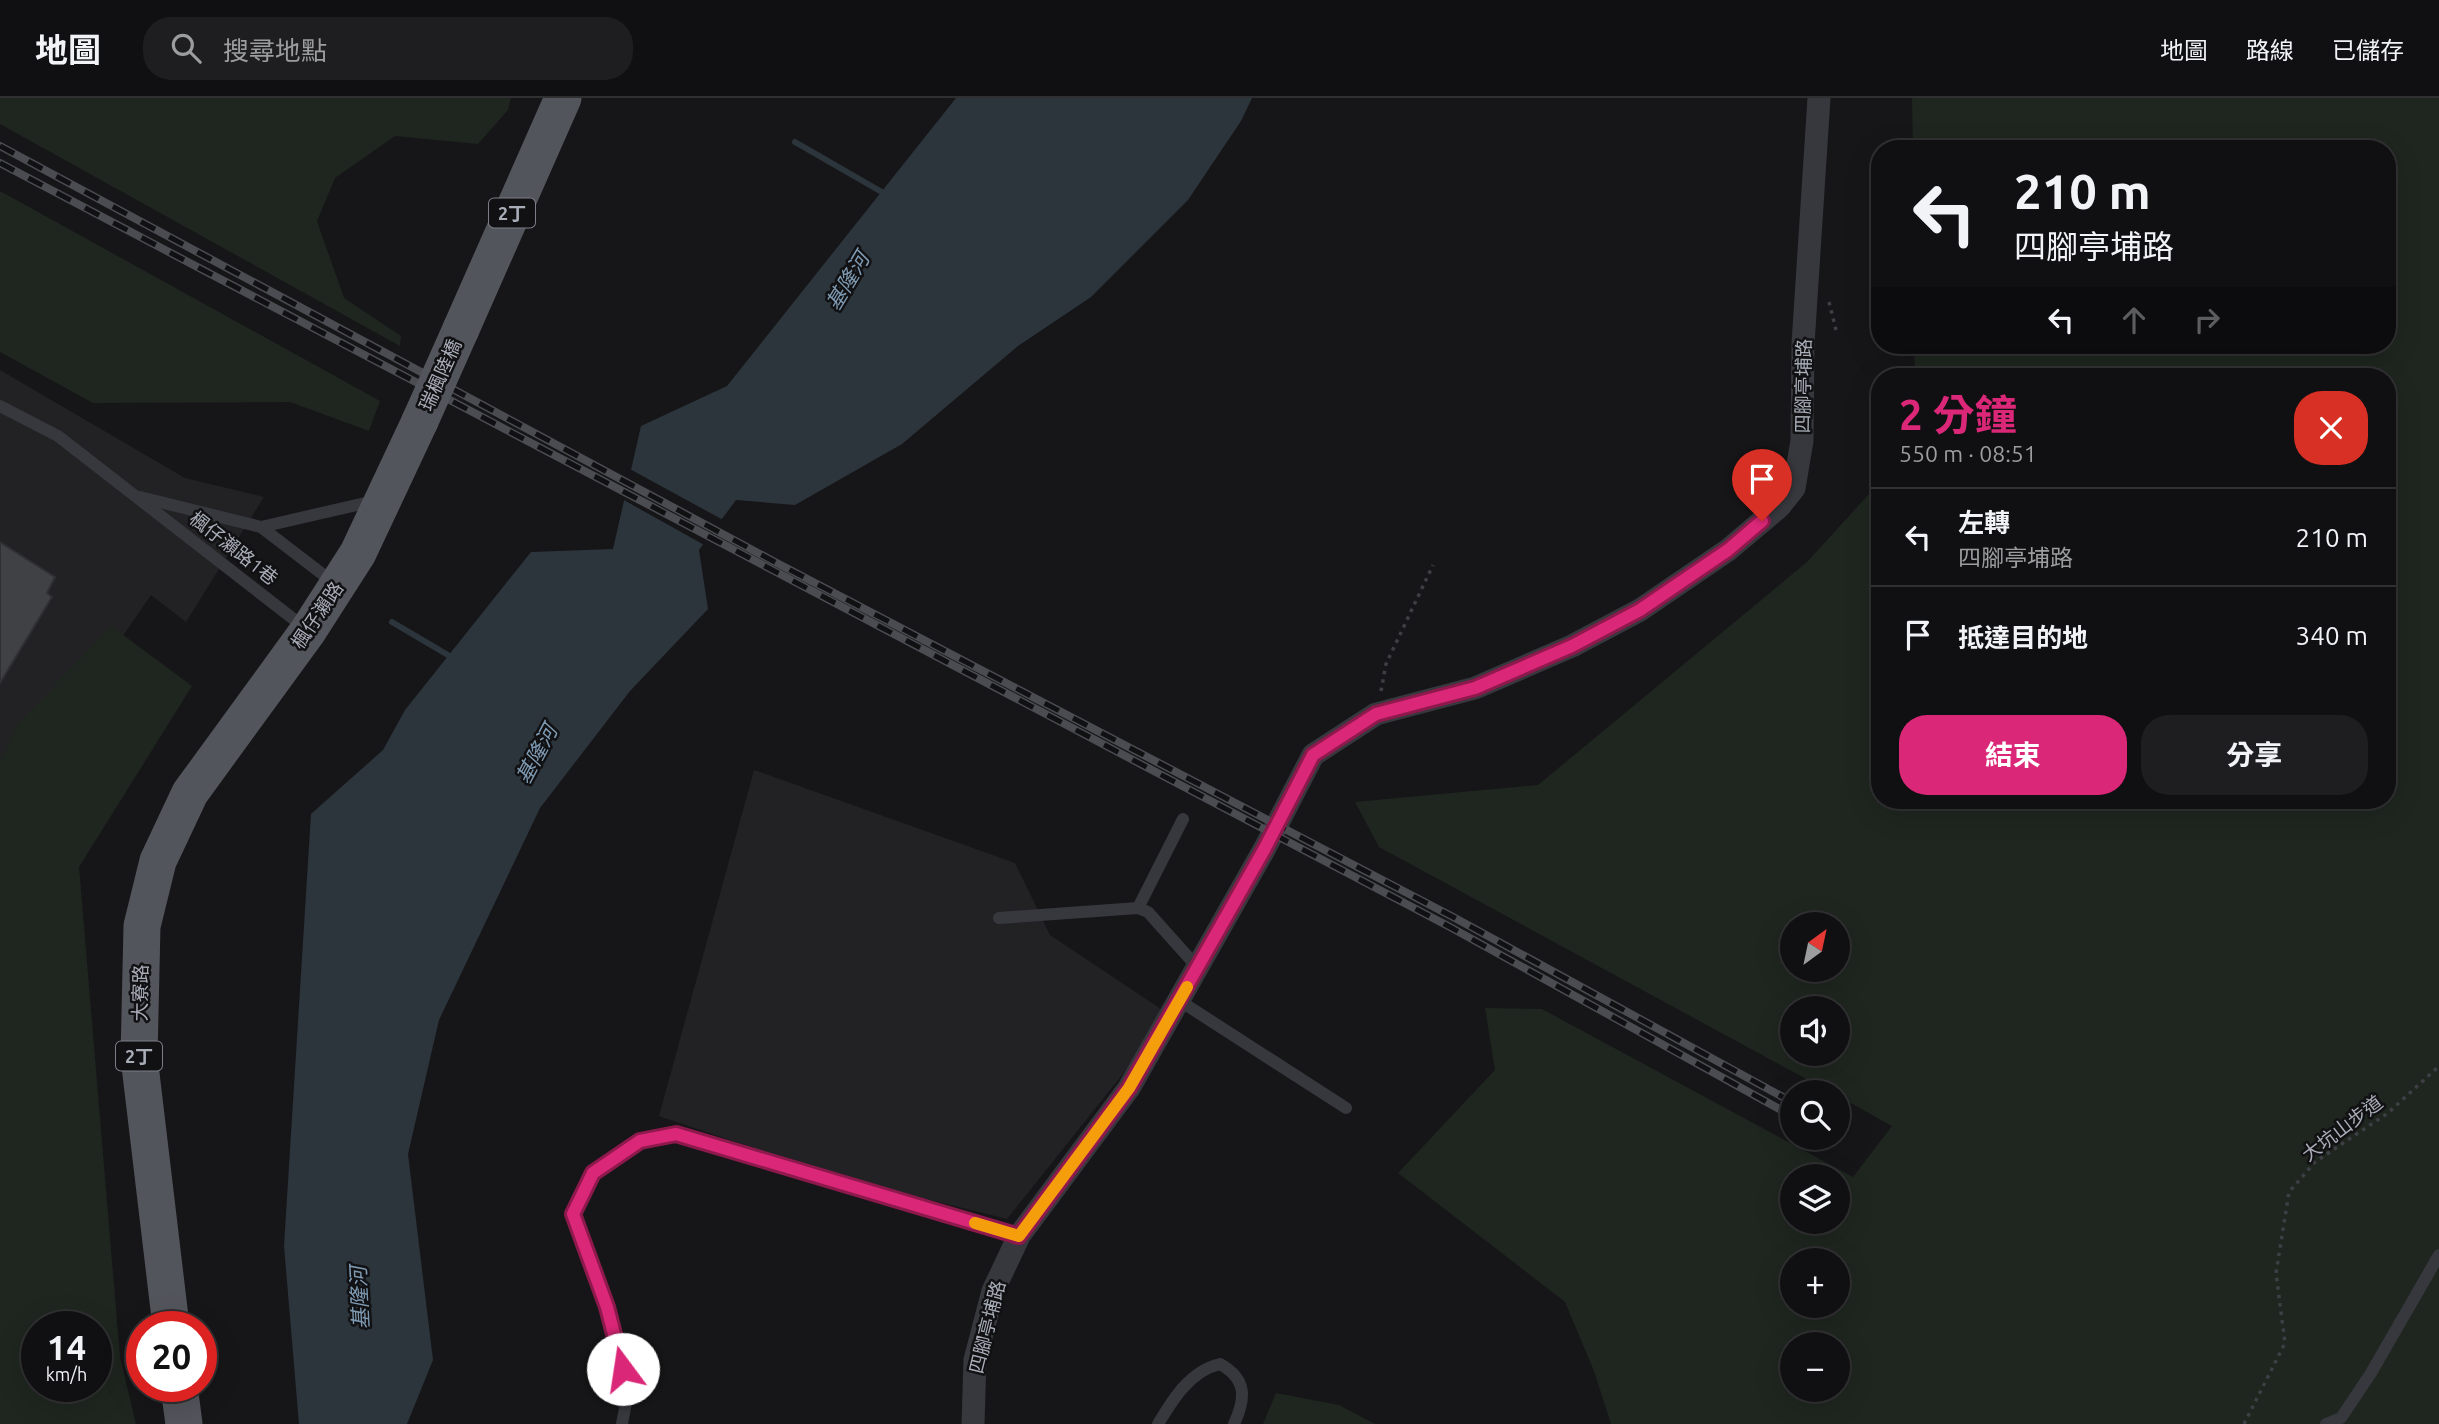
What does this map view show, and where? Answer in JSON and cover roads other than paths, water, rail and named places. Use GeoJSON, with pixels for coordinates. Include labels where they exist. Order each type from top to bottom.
{"type":"FeatureCollection","features":[{"type":"Feature","properties":{"kind":"main road","name":"瑞楓陸橋"},"geometry":{"type":"LineString","coordinates":[[419,421],[563,98]]}},
{"type":"Feature","properties":{"kind":"main road","name":"楓仔瀨路"},"geometry":{"type":"LineString","coordinates":[[190,793],[308,631],[358,553],[419,421]]}},
{"type":"Feature","properties":{"kind":"main road","name":"大寮路"},"geometry":{"type":"LineString","coordinates":[[169,1311],[139,1057],[142,926],[158,861],[190,793]]}},
{"type":"Feature","properties":{"kind":"main road"},"geometry":{"type":"LineString","coordinates":[[181,1402],[184,1424]]}},
{"type":"Feature","properties":{"kind":"street","name":"四腳亭埔路"},"geometry":{"type":"LineString","coordinates":[[973,1424],[971,1409],[975,1360],[993,1291],[1019,1236],[1129,1088],[1180,1001],[1313,755],[1376,714],[1475,688],[1572,646],[1640,610],[1728,550],[1779,507],[1794,488],[1802,441],[1803,344],[1819,98]]}},
{"type":"Feature","properties":{"kind":"lane","name":"楓仔瀨路1巷"},"geometry":{"type":"LineString","coordinates":[[0,406],[58,436],[308,631]]}},
{"type":"Feature","properties":{"kind":"lane","name":"楓仔瀨路1巷"},"geometry":{"type":"LineString","coordinates":[[136,496],[261,527],[337,585]]}},
{"type":"Feature","properties":{"kind":"lane","name":"楓仔瀨路1巷"},"geometry":{"type":"LineString","coordinates":[[261,527],[383,499]]}},
{"type":"Feature","properties":{"kind":"lane"},"geometry":{"type":"LineString","coordinates":[[1138,908],[1183,819]]}},
{"type":"Feature","properties":{"kind":"lane"},"geometry":{"type":"LineString","coordinates":[[999,918],[1138,908],[1148,912],[1198,968]]}},
{"type":"Feature","properties":{"kind":"lane"},"geometry":{"type":"LineString","coordinates":[[1180,1001],[1346,1108]]}},
{"type":"Feature","properties":{"kind":"lane"},"geometry":{"type":"LineString","coordinates":[[622,1424],[627,1388],[619,1349],[573,1214],[593,1173],[640,1141],[676,1134],[1019,1236]]}},
{"type":"Feature","properties":{"kind":"lane"},"geometry":{"type":"LineString","coordinates":[[2326,1424],[2341,1418],[2371,1373],[2439,1255]]}},
{"type":"Feature","properties":{"kind":"lane"},"geometry":{"type":"LineString","coordinates":[[1158,1424],[1173,1399],[1203,1368],[1220,1364],[1233,1371],[1243,1384],[1242,1405],[1234,1424]]}},
{"type":"Feature","properties":{"kind":"water","name":"基隆河"},"geometry":{"type":"Polygon","coordinates":[[[956,98],[1252,98],[1241,121],[1188,200],[1091,297],[1018,346],[902,444],[795,505],[736,500],[699,550],[708,609],[630,691],[540,808],[439,1020],[408,1154],[433,1360],[407,1424],[299,1424],[284,1246],[311,814],[383,750],[405,710],[531,552],[613,549],[641,426],[727,386],[956,98]]]}},
{"type":"Feature","properties":{"kind":"waterway"},"geometry":{"type":"LineString","coordinates":[[795,142],[887,195]]}},
{"type":"Feature","properties":{"kind":"waterway"},"geometry":{"type":"LineString","coordinates":[[392,622],[453,658]]}},
{"type":"Feature","properties":{"kind":"railway"},"geometry":{"type":"LineString","coordinates":[[0,146],[773,561],[1455,918],[1780,1095]]}},
{"type":"Feature","properties":{"kind":"railway"},"geometry":{"type":"LineString","coordinates":[[0,163],[1450,927],[1780,1109]]}}]}
